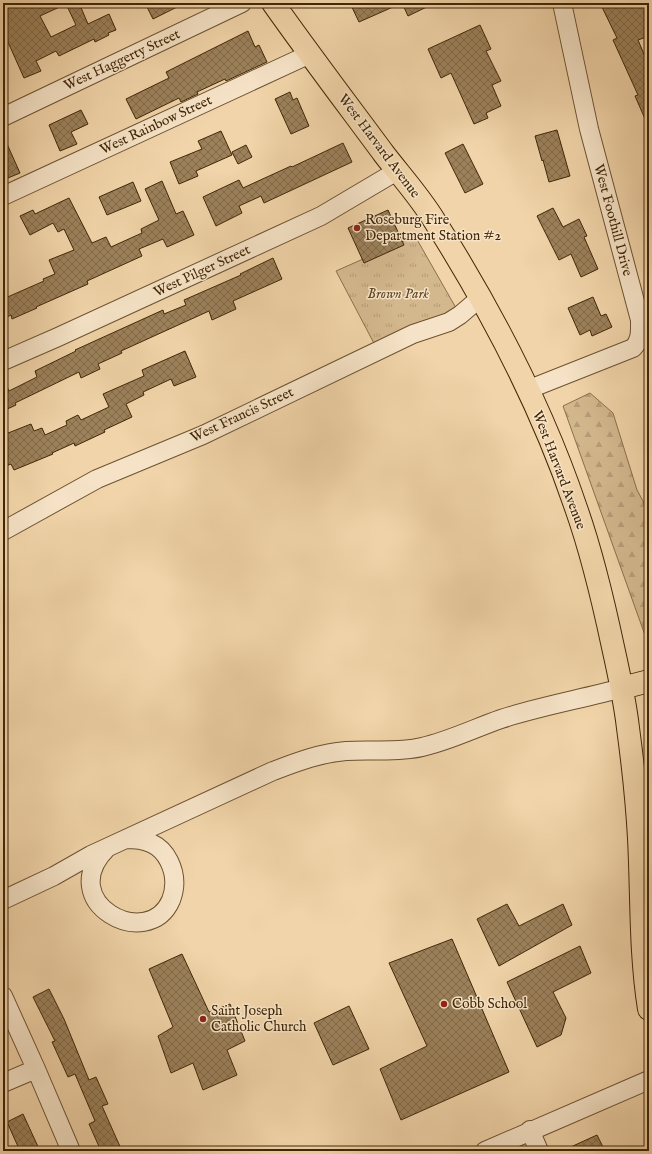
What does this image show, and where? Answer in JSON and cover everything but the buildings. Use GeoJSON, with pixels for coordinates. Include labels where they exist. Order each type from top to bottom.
{"type":"FeatureCollection","features":[{"type":"Feature","properties":{"kind":"main road","name":"West Harvard Avenue"},"geometry":{"type":"LineString","coordinates":[[273,3],[433,218],[480,298],[527,390],[563,471],[595,569],[622,688],[635,789],[639,838],[641,934],[644,979],[649,1009]]}},
{"type":"Feature","properties":{"kind":"main road"},"geometry":{"type":"LineString","coordinates":[[622,688],[649,681]]}},
{"type":"Feature","properties":{"kind":"street","name":"West Haggerty Street"},"geometry":{"type":"LineString","coordinates":[[3,117],[242,3]]}},
{"type":"Feature","properties":{"kind":"street","name":"West Foothill Drive"},"geometry":{"type":"LineString","coordinates":[[527,390],[633,348],[638,342],[640,333],[640,320],[589,129],[562,3]]}},
{"type":"Feature","properties":{"kind":"street","name":"West Rainbow Street"},"geometry":{"type":"LineString","coordinates":[[3,196],[310,54]]}},
{"type":"Feature","properties":{"kind":"street","name":"West Pilger Street"},"geometry":{"type":"LineString","coordinates":[[3,361],[321,216],[397,171]]}},
{"type":"Feature","properties":{"kind":"street","name":"West Francis Street"},"geometry":{"type":"LineString","coordinates":[[3,531],[96,479],[203,435],[413,334],[449,322],[480,298]]}},
{"type":"Feature","properties":{"kind":"street"},"geometry":{"type":"LineString","coordinates":[[3,900],[54,876],[91,855],[273,771],[301,760],[325,754],[347,751],[406,750],[420,748],[534,709],[622,688]]}},
{"type":"Feature","properties":{"kind":"street"},"geometry":{"type":"LineString","coordinates":[[109,847],[97,860],[92,869],[91,886],[99,905],[115,918],[124,921],[146,921],[163,912],[169,904],[174,888],[172,870],[164,853],[157,846],[140,839],[126,839]]}},
{"type":"Feature","properties":{"kind":"street"},"geometry":{"type":"LineString","coordinates":[[3,996],[71,1151]]}},
{"type":"Feature","properties":{"kind":"street"},"geometry":{"type":"LineString","coordinates":[[3,1083],[36,1069]]}},
{"type":"Feature","properties":{"kind":"street"},"geometry":{"type":"LineString","coordinates":[[492,1150],[530,1130],[649,1080]]}},
{"type":"Feature","properties":{"kind":"street"},"geometry":{"type":"LineString","coordinates":[[530,1130],[539,1151]]}},
{"type":"Feature","properties":{"kind":"green space","name":"Brown Park"},"geometry":{"type":"Polygon","coordinates":[[[415,236],[460,315],[378,351],[336,271],[415,236]]]}},
{"type":"Feature","properties":{"kind":"green space"},"geometry":{"type":"Polygon","coordinates":[[[590,393],[613,413],[637,490],[649,512],[649,638],[646,638],[563,406],[590,393]]]}},
{"type":"Feature","properties":{"kind":"place","name":"Roseburg Fire Department Station #2"},"geometry":{"type":"Point","coordinates":[357,228]}},
{"type":"Feature","properties":{"kind":"place","name":"Cobb School"},"geometry":{"type":"Point","coordinates":[444,1004]}},
{"type":"Feature","properties":{"kind":"place","name":"Saint Joseph Catholic Church"},"geometry":{"type":"Point","coordinates":[203,1019]}}]}
